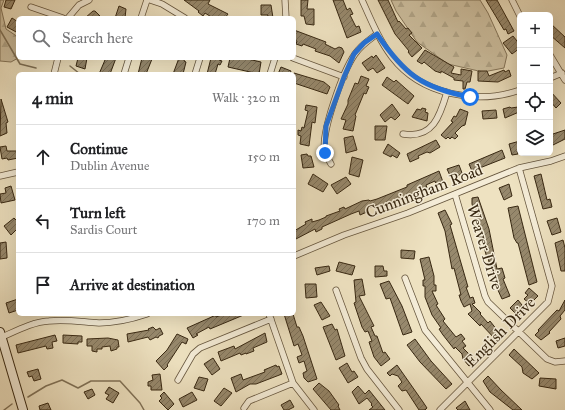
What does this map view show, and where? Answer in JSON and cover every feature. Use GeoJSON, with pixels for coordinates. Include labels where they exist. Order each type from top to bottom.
{"type":"FeatureCollection","features":[{"type":"Feature","properties":{"kind":"street"},"geometry":{"type":"LineString","coordinates":[[142,16],[148,0],[162,4],[182,16]]}},
{"type":"Feature","properties":{"kind":"street"},"geometry":{"type":"LineString","coordinates":[[285,0],[286,16]]}},
{"type":"Feature","properties":{"kind":"street"},"geometry":{"type":"LineString","coordinates":[[362,0],[377,34],[393,58],[410,74],[430,86],[447,92],[470,97],[490,97],[517,91]]}},
{"type":"Feature","properties":{"kind":"street"},"geometry":{"type":"LineString","coordinates":[[512,0],[518,12]]}},
{"type":"Feature","properties":{"kind":"street"},"geometry":{"type":"LineString","coordinates":[[69,16],[74,9],[85,1]]}},
{"type":"Feature","properties":{"kind":"street"},"geometry":{"type":"LineString","coordinates":[[31,7],[58,16]]}},
{"type":"Feature","properties":{"kind":"street"},"geometry":{"type":"LineString","coordinates":[[331,164],[325,153],[326,126],[354,54],[364,43],[377,34]]}},
{"type":"Feature","properties":{"kind":"street"},"geometry":{"type":"LineString","coordinates":[[296,59],[344,77]]}},
{"type":"Feature","properties":{"kind":"street"},"geometry":{"type":"LineString","coordinates":[[54,72],[58,60]]}},
{"type":"Feature","properties":{"kind":"street"},"geometry":{"type":"LineString","coordinates":[[125,72],[128,60]]}},
{"type":"Feature","properties":{"kind":"street"},"geometry":{"type":"LineString","coordinates":[[196,72],[199,60]]}},
{"type":"Feature","properties":{"kind":"street"},"geometry":{"type":"LineString","coordinates":[[271,72],[274,60]]}},
{"type":"Feature","properties":{"kind":"street"},"geometry":{"type":"LineString","coordinates":[[553,60],[565,80]]}},
{"type":"Feature","properties":{"kind":"street"},"geometry":{"type":"LineString","coordinates":[[553,77],[562,73]]}},
{"type":"Feature","properties":{"kind":"street"},"geometry":{"type":"LineString","coordinates":[[403,134],[413,136],[430,128],[438,121],[447,92]]}},
{"type":"Feature","properties":{"kind":"street","name":"Cunningham Road"},"geometry":{"type":"LineString","coordinates":[[296,255],[519,168],[551,161],[565,156]]}},
{"type":"Feature","properties":{"kind":"street","name":"English Drive"},"geometry":{"type":"LineString","coordinates":[[440,410],[548,302],[552,286],[519,168]]}},
{"type":"Feature","properties":{"kind":"street"},"geometry":{"type":"LineString","coordinates":[[0,176],[16,172]]}},
{"type":"Feature","properties":{"kind":"street","name":"Weaver Drive"},"geometry":{"type":"LineString","coordinates":[[455,194],[488,302],[518,333],[547,359],[555,362],[565,361]]}},
{"type":"Feature","properties":{"kind":"street"},"geometry":{"type":"LineString","coordinates":[[406,278],[425,330],[467,384],[490,410]]}},
{"type":"Feature","properties":{"kind":"street"},"geometry":{"type":"LineString","coordinates":[[336,290],[364,364],[399,410]]}},
{"type":"Feature","properties":{"kind":"street"},"geometry":{"type":"LineString","coordinates":[[23,410],[1,336],[28,326],[72,317],[99,323],[129,320],[141,316]]}},
{"type":"Feature","properties":{"kind":"street"},"geometry":{"type":"LineString","coordinates":[[178,380],[193,354],[200,348],[270,316],[293,383],[314,410]]}},
{"type":"Feature","properties":{"kind":"street"},"geometry":{"type":"LineString","coordinates":[[244,408],[249,400],[293,383]]}},
{"type":"Feature","properties":{"kind":"green space"},"geometry":{"type":"Polygon","coordinates":[[[0,0],[4,0],[1,8],[6,29],[16,36],[16,59],[11,62],[0,61],[0,0]]]}},
{"type":"Feature","properties":{"kind":"green space"},"geometry":{"type":"Polygon","coordinates":[[[391,0],[480,0],[488,13],[507,55],[504,68],[483,72],[448,64],[417,42],[396,11],[391,0]]]}},
{"type":"Feature","properties":{"kind":"building"},"geometry":{"type":"Polygon","coordinates":[[[6,0],[15,0],[11,9],[4,7],[6,0]]]}},
{"type":"Feature","properties":{"kind":"building"},"geometry":{"type":"Polygon","coordinates":[[[184,0],[210,0],[208,4],[228,14],[226,16],[210,16],[205,13],[203,16],[198,12],[199,11],[184,0]]]}},
{"type":"Feature","properties":{"kind":"building"},"geometry":{"type":"Polygon","coordinates":[[[301,0],[308,0],[307,9],[314,9],[314,25],[306,24],[304,16],[301,16],[301,0]]]}},
{"type":"Feature","properties":{"kind":"building"},"geometry":{"type":"Polygon","coordinates":[[[333,0],[343,0],[347,10],[350,8],[353,14],[350,15],[356,27],[359,26],[361,32],[347,38],[333,0]]]}},
{"type":"Feature","properties":{"kind":"building"},"geometry":{"type":"Polygon","coordinates":[[[378,0],[388,0],[398,22],[399,21],[406,29],[408,28],[412,33],[409,35],[422,48],[412,57],[395,34],[378,0]]]}},
{"type":"Feature","properties":{"kind":"building"},"geometry":{"type":"Polygon","coordinates":[[[486,0],[497,0],[514,31],[508,34],[506,29],[504,30],[486,0]]]}},
{"type":"Feature","properties":{"kind":"building"},"geometry":{"type":"Polygon","coordinates":[[[261,5],[271,5],[273,16],[261,15],[261,5]]]}},
{"type":"Feature","properties":{"kind":"building"},"geometry":{"type":"Polygon","coordinates":[[[119,6],[126,9],[125,16],[116,16],[119,6]]]}},
{"type":"Feature","properties":{"kind":"building"},"geometry":{"type":"Polygon","coordinates":[[[95,11],[100,16],[87,16],[95,11]]]}},
{"type":"Feature","properties":{"kind":"building"},"geometry":{"type":"Polygon","coordinates":[[[12,18],[16,21],[16,32],[7,27],[12,18]]]}},
{"type":"Feature","properties":{"kind":"building"},"geometry":{"type":"Polygon","coordinates":[[[553,26],[565,37],[565,48],[553,38],[553,26]]]}},
{"type":"Feature","properties":{"kind":"building"},"geometry":{"type":"Polygon","coordinates":[[[296,31],[326,42],[325,44],[335,49],[339,47],[342,48],[344,52],[339,63],[330,56],[315,51],[316,49],[303,44],[302,46],[296,44],[296,31]]]}},
{"type":"Feature","properties":{"kind":"building"},"geometry":{"type":"Polygon","coordinates":[[[513,36],[517,41],[517,50],[512,54],[503,43],[513,36]]]}},
{"type":"Feature","properties":{"kind":"building"},"geometry":{"type":"Polygon","coordinates":[[[425,50],[454,67],[451,73],[461,75],[461,69],[472,71],[470,82],[467,82],[465,89],[463,89],[463,81],[454,80],[454,78],[441,71],[441,73],[435,71],[424,62],[422,64],[417,61],[425,50]]]}},
{"type":"Feature","properties":{"kind":"building"},"geometry":{"type":"Polygon","coordinates":[[[376,55],[385,68],[377,73],[373,68],[368,71],[362,63],[376,55]]]}},
{"type":"Feature","properties":{"kind":"building"},"geometry":{"type":"Polygon","coordinates":[[[78,60],[87,60],[85,69],[76,66],[78,60]]]}},
{"type":"Feature","properties":{"kind":"building"},"geometry":{"type":"Polygon","coordinates":[[[105,60],[115,60],[111,72],[100,72],[105,60]]]}},
{"type":"Feature","properties":{"kind":"building"},"geometry":{"type":"Polygon","coordinates":[[[142,60],[152,60],[147,72],[138,72],[142,60]]]}},
{"type":"Feature","properties":{"kind":"building"},"geometry":{"type":"Polygon","coordinates":[[[178,60],[184,60],[186,62],[184,72],[174,72],[178,60]]]}},
{"type":"Feature","properties":{"kind":"building"},"geometry":{"type":"Polygon","coordinates":[[[210,60],[222,61],[220,65],[218,64],[216,72],[208,72],[210,60]]]}},
{"type":"Feature","properties":{"kind":"building"},"geometry":{"type":"Polygon","coordinates":[[[230,60],[252,60],[261,62],[259,72],[250,72],[228,67],[230,60]]]}},
{"type":"Feature","properties":{"kind":"building"},"geometry":{"type":"Polygon","coordinates":[[[281,67],[291,71],[291,72],[279,72],[281,67]]]}},
{"type":"Feature","properties":{"kind":"building"},"geometry":{"type":"Polygon","coordinates":[[[504,70],[505,72],[509,70],[511,76],[498,82],[478,81],[478,71],[487,71],[489,76],[504,70]]]}},
{"type":"Feature","properties":{"kind":"building"},"geometry":{"type":"Polygon","coordinates":[[[296,74],[324,82],[330,87],[327,94],[296,84],[296,74]]]}},
{"type":"Feature","properties":{"kind":"building"},"geometry":{"type":"Polygon","coordinates":[[[361,76],[369,79],[366,86],[369,87],[366,94],[364,93],[355,115],[353,131],[343,129],[346,120],[341,119],[355,83],[358,84],[361,76]]]}},
{"type":"Feature","properties":{"kind":"building"},"geometry":{"type":"Polygon","coordinates":[[[387,77],[394,82],[396,80],[414,96],[408,104],[382,85],[387,77]]]}},
{"type":"Feature","properties":{"kind":"building"},"geometry":{"type":"Polygon","coordinates":[[[553,94],[561,103],[556,108],[553,104],[553,94]]]}},
{"type":"Feature","properties":{"kind":"building"},"geometry":{"type":"Polygon","coordinates":[[[1,99],[8,122],[6,123],[7,133],[0,136],[1,99]]]}},
{"type":"Feature","properties":{"kind":"building"},"geometry":{"type":"Polygon","coordinates":[[[392,104],[400,115],[395,120],[391,117],[385,122],[380,115],[392,104]]]}},
{"type":"Feature","properties":{"kind":"building"},"geometry":{"type":"Polygon","coordinates":[[[306,105],[317,107],[315,123],[312,122],[309,146],[300,144],[301,136],[298,135],[298,130],[301,131],[302,127],[304,128],[308,111],[305,110],[306,105]]]}},
{"type":"Feature","properties":{"kind":"building"},"geometry":{"type":"Polygon","coordinates":[[[517,107],[517,113],[505,118],[503,109],[517,107]]]}},
{"type":"Feature","properties":{"kind":"building"},"geometry":{"type":"Polygon","coordinates":[[[422,108],[426,109],[425,112],[428,113],[427,121],[412,117],[417,109],[421,110],[422,108]]]}},
{"type":"Feature","properties":{"kind":"building"},"geometry":{"type":"Polygon","coordinates":[[[460,109],[468,112],[465,125],[455,133],[458,136],[455,139],[452,137],[450,139],[448,137],[446,139],[441,135],[453,122],[451,121],[454,116],[456,117],[460,109]]]}},
{"type":"Feature","properties":{"kind":"building"},"geometry":{"type":"Polygon","coordinates":[[[496,110],[497,118],[483,119],[482,111],[496,110]]]}},
{"type":"Feature","properties":{"kind":"building"},"geometry":{"type":"Polygon","coordinates":[[[375,126],[387,126],[385,140],[375,140],[375,126]]]}},
{"type":"Feature","properties":{"kind":"building"},"geometry":{"type":"Polygon","coordinates":[[[565,130],[565,139],[553,145],[553,134],[565,130]]]}},
{"type":"Feature","properties":{"kind":"building"},"geometry":{"type":"Polygon","coordinates":[[[353,136],[357,150],[346,153],[344,138],[353,136]]]}},
{"type":"Feature","properties":{"kind":"building"},"geometry":{"type":"Polygon","coordinates":[[[436,140],[440,147],[430,153],[427,152],[418,156],[419,158],[410,162],[407,154],[436,140]]]}},
{"type":"Feature","properties":{"kind":"building"},"geometry":{"type":"Polygon","coordinates":[[[517,142],[517,154],[512,155],[509,144],[517,142]]]}},
{"type":"Feature","properties":{"kind":"building"},"geometry":{"type":"Polygon","coordinates":[[[388,144],[400,153],[397,158],[383,153],[388,144]]]}},
{"type":"Feature","properties":{"kind":"building"},"geometry":{"type":"Polygon","coordinates":[[[6,146],[7,151],[16,151],[16,158],[8,160],[7,158],[2,159],[0,147],[6,146]]]}},
{"type":"Feature","properties":{"kind":"building"},"geometry":{"type":"Polygon","coordinates":[[[502,150],[505,158],[472,171],[469,164],[502,150]]]}},
{"type":"Feature","properties":{"kind":"building"},"geometry":{"type":"Polygon","coordinates":[[[307,154],[308,156],[311,156],[314,167],[303,168],[301,155],[307,154]]]}},
{"type":"Feature","properties":{"kind":"building"},"geometry":{"type":"Polygon","coordinates":[[[352,157],[363,160],[359,177],[349,174],[352,157]]]}},
{"type":"Feature","properties":{"kind":"building"},"geometry":{"type":"Polygon","coordinates":[[[459,165],[462,173],[452,180],[447,169],[459,165]]]}},
{"type":"Feature","properties":{"kind":"building"},"geometry":{"type":"Polygon","coordinates":[[[439,171],[443,182],[436,185],[435,181],[426,185],[427,188],[377,207],[377,205],[368,208],[367,212],[360,215],[359,211],[351,214],[322,227],[322,229],[316,232],[315,229],[296,239],[296,230],[306,224],[305,222],[312,219],[312,222],[319,220],[340,211],[339,209],[344,207],[345,209],[362,201],[377,199],[407,187],[407,185],[439,171]]]}},
{"type":"Feature","properties":{"kind":"building"},"geometry":{"type":"Polygon","coordinates":[[[313,174],[328,184],[323,192],[308,184],[313,174]]]}},
{"type":"Feature","properties":{"kind":"building"},"geometry":{"type":"Polygon","coordinates":[[[541,174],[547,200],[550,199],[552,207],[543,209],[534,176],[541,174]]]}},
{"type":"Feature","properties":{"kind":"building"},"geometry":{"type":"Polygon","coordinates":[[[346,177],[351,184],[337,194],[331,185],[346,177]]]}},
{"type":"Feature","properties":{"kind":"building"},"geometry":{"type":"Polygon","coordinates":[[[509,184],[512,196],[504,200],[499,188],[509,184]]]}},
{"type":"Feature","properties":{"kind":"building"},"geometry":{"type":"Polygon","coordinates":[[[11,186],[15,200],[1,203],[0,194],[6,193],[5,188],[11,186]]]}},
{"type":"Feature","properties":{"kind":"building"},"geometry":{"type":"Polygon","coordinates":[[[478,197],[489,229],[497,269],[502,268],[505,278],[503,279],[510,296],[502,299],[497,288],[499,287],[496,276],[493,277],[487,258],[472,204],[472,198],[478,197]]]}},
{"type":"Feature","properties":{"kind":"building"},"geometry":{"type":"Polygon","coordinates":[[[518,206],[537,282],[529,285],[518,243],[514,238],[508,208],[518,206]]]}},
{"type":"Feature","properties":{"kind":"building"},"geometry":{"type":"Polygon","coordinates":[[[445,210],[452,224],[450,225],[468,287],[466,287],[470,298],[473,297],[475,303],[472,304],[488,323],[490,321],[501,335],[496,340],[481,324],[480,326],[468,314],[472,311],[470,304],[464,307],[461,301],[459,295],[461,295],[454,268],[452,269],[445,231],[438,213],[445,210]]]}},
{"type":"Feature","properties":{"kind":"building"},"geometry":{"type":"Polygon","coordinates":[[[14,218],[16,220],[16,230],[11,235],[4,226],[14,218]]]}},
{"type":"Feature","properties":{"kind":"building"},"geometry":{"type":"Polygon","coordinates":[[[557,218],[561,232],[552,235],[547,221],[557,218]]]}},
{"type":"Feature","properties":{"kind":"building"},"geometry":{"type":"Polygon","coordinates":[[[563,240],[565,248],[565,271],[561,271],[555,243],[563,240]]]}},
{"type":"Feature","properties":{"kind":"building"},"geometry":{"type":"Polygon","coordinates":[[[6,242],[7,258],[0,259],[0,243],[6,242]]]}},
{"type":"Feature","properties":{"kind":"building"},"geometry":{"type":"Polygon","coordinates":[[[401,250],[415,251],[414,259],[401,258],[401,250]]]}},
{"type":"Feature","properties":{"kind":"building"},"geometry":{"type":"Polygon","coordinates":[[[429,257],[434,276],[434,285],[436,285],[436,291],[432,291],[438,304],[436,305],[445,319],[443,321],[456,337],[461,334],[465,339],[462,341],[466,346],[463,348],[476,361],[469,366],[463,359],[462,354],[455,347],[454,349],[439,329],[441,328],[432,315],[425,297],[425,286],[423,286],[423,280],[425,280],[420,259],[429,257]]]}},
{"type":"Feature","properties":{"kind":"building"},"geometry":{"type":"Polygon","coordinates":[[[339,262],[355,266],[352,275],[336,271],[339,262]]]}},
{"type":"Feature","properties":{"kind":"building"},"geometry":{"type":"Polygon","coordinates":[[[329,266],[330,271],[317,275],[315,268],[329,266]]]}},
{"type":"Feature","properties":{"kind":"building"},"geometry":{"type":"Polygon","coordinates":[[[375,266],[383,266],[384,271],[387,271],[387,276],[375,277],[375,266]]]}},
{"type":"Feature","properties":{"kind":"building"},"geometry":{"type":"Polygon","coordinates":[[[362,279],[365,295],[359,296],[374,326],[371,327],[375,336],[377,336],[383,353],[385,352],[390,359],[381,366],[374,357],[369,342],[372,341],[368,331],[365,332],[362,327],[354,303],[356,302],[354,280],[362,279]]]}},
{"type":"Feature","properties":{"kind":"building"},"geometry":{"type":"Polygon","coordinates":[[[389,281],[402,306],[412,332],[403,335],[390,298],[386,299],[380,284],[389,281]]]}},
{"type":"Feature","properties":{"kind":"building"},"geometry":{"type":"Polygon","coordinates":[[[305,284],[316,284],[317,297],[306,298],[305,284]]]}},
{"type":"Feature","properties":{"kind":"building"},"geometry":{"type":"Polygon","coordinates":[[[529,288],[538,296],[530,304],[524,299],[528,295],[525,293],[529,288]]]}},
{"type":"Feature","properties":{"kind":"building"},"geometry":{"type":"Polygon","coordinates":[[[16,300],[16,311],[9,313],[6,303],[16,300]]]}},
{"type":"Feature","properties":{"kind":"building"},"geometry":{"type":"Polygon","coordinates":[[[518,300],[522,305],[520,307],[524,310],[518,316],[510,308],[518,300]]]}},
{"type":"Feature","properties":{"kind":"building"},"geometry":{"type":"Polygon","coordinates":[[[565,300],[565,310],[560,316],[561,319],[549,332],[550,333],[541,340],[535,335],[539,331],[538,330],[557,310],[559,311],[565,300]]]}},
{"type":"Feature","properties":{"kind":"building"},"geometry":{"type":"Polygon","coordinates":[[[321,302],[330,316],[322,320],[314,305],[321,302]]]}},
{"type":"Feature","properties":{"kind":"building"},"geometry":{"type":"Polygon","coordinates":[[[214,316],[241,316],[210,329],[209,327],[196,334],[198,335],[193,338],[187,328],[214,316]]]}},
{"type":"Feature","properties":{"kind":"building"},"geometry":{"type":"Polygon","coordinates":[[[285,316],[294,316],[297,327],[299,327],[303,336],[317,379],[308,382],[304,378],[303,373],[307,371],[304,361],[299,363],[297,357],[302,355],[298,344],[294,346],[285,316]]]}},
{"type":"Feature","properties":{"kind":"building"},"geometry":{"type":"Polygon","coordinates":[[[332,324],[335,330],[337,329],[345,356],[336,360],[323,327],[332,324]]]}},
{"type":"Feature","properties":{"kind":"building"},"geometry":{"type":"Polygon","coordinates":[[[153,327],[156,330],[160,328],[163,334],[158,338],[156,337],[150,340],[148,337],[128,342],[127,334],[149,330],[148,329],[153,327]]]}},
{"type":"Feature","properties":{"kind":"building"},"geometry":{"type":"Polygon","coordinates":[[[265,333],[267,342],[253,348],[254,351],[241,355],[240,353],[221,361],[218,352],[234,346],[235,349],[265,333]]]}},
{"type":"Feature","properties":{"kind":"building"},"geometry":{"type":"Polygon","coordinates":[[[177,334],[188,339],[186,344],[182,342],[167,365],[168,366],[164,370],[156,361],[167,350],[177,334]]]}},
{"type":"Feature","properties":{"kind":"building"},"geometry":{"type":"Polygon","coordinates":[[[55,335],[57,341],[52,342],[53,348],[47,349],[46,346],[18,353],[16,345],[55,335]]]}},
{"type":"Feature","properties":{"kind":"building"},"geometry":{"type":"Polygon","coordinates":[[[63,335],[82,336],[82,342],[78,342],[78,344],[63,343],[63,335]]]}},
{"type":"Feature","properties":{"kind":"building"},"geometry":{"type":"Polygon","coordinates":[[[108,338],[118,340],[119,347],[117,347],[117,349],[111,351],[110,346],[102,347],[102,349],[97,349],[97,352],[92,351],[92,346],[87,346],[87,339],[108,338]]]}},
{"type":"Feature","properties":{"kind":"building"},"geometry":{"type":"Polygon","coordinates":[[[565,338],[565,346],[558,348],[556,341],[565,338]]]}},
{"type":"Feature","properties":{"kind":"building"},"geometry":{"type":"Polygon","coordinates":[[[415,339],[431,361],[452,384],[446,389],[420,362],[407,345],[415,339]]]}},
{"type":"Feature","properties":{"kind":"building"},"geometry":{"type":"Polygon","coordinates":[[[514,349],[539,373],[532,379],[523,373],[522,367],[509,355],[514,349]]]}},
{"type":"Feature","properties":{"kind":"building"},"geometry":{"type":"Polygon","coordinates":[[[213,358],[220,369],[212,375],[204,364],[213,358]]]}},
{"type":"Feature","properties":{"kind":"building"},"geometry":{"type":"Polygon","coordinates":[[[347,363],[352,372],[354,371],[358,377],[348,383],[339,368],[347,363]]]}},
{"type":"Feature","properties":{"kind":"building"},"geometry":{"type":"Polygon","coordinates":[[[276,365],[277,367],[279,366],[282,374],[256,384],[250,384],[236,392],[231,378],[241,374],[243,380],[265,372],[264,370],[276,365]]]}},
{"type":"Feature","properties":{"kind":"building"},"geometry":{"type":"Polygon","coordinates":[[[397,365],[427,408],[425,410],[419,410],[406,390],[402,391],[398,386],[402,382],[398,376],[392,374],[390,376],[387,373],[397,365]]]}},
{"type":"Feature","properties":{"kind":"building"},"geometry":{"type":"Polygon","coordinates":[[[38,369],[41,379],[34,381],[32,376],[29,377],[27,372],[38,369]]]}},
{"type":"Feature","properties":{"kind":"building"},"geometry":{"type":"Polygon","coordinates":[[[160,374],[162,390],[151,390],[151,386],[148,386],[148,382],[153,380],[152,375],[160,374]]]}},
{"type":"Feature","properties":{"kind":"building"},"geometry":{"type":"Polygon","coordinates":[[[488,376],[522,410],[513,410],[490,392],[483,381],[488,376]]]}},
{"type":"Feature","properties":{"kind":"building"},"geometry":{"type":"Polygon","coordinates":[[[199,377],[208,379],[204,391],[194,388],[199,377]]]}},
{"type":"Feature","properties":{"kind":"building"},"geometry":{"type":"Polygon","coordinates":[[[540,378],[556,379],[556,389],[539,386],[540,378]]]}},
{"type":"Feature","properties":{"kind":"building"},"geometry":{"type":"Polygon","coordinates":[[[319,383],[329,391],[339,405],[340,410],[331,410],[313,389],[319,383]]]}},
{"type":"Feature","properties":{"kind":"building"},"geometry":{"type":"Polygon","coordinates":[[[358,386],[365,394],[369,390],[385,410],[369,410],[373,407],[367,398],[359,404],[352,392],[358,386]]]}},
{"type":"Feature","properties":{"kind":"building"},"geometry":{"type":"Polygon","coordinates":[[[109,387],[119,393],[113,403],[106,399],[109,395],[105,393],[109,387]]]}},
{"type":"Feature","properties":{"kind":"building"},"geometry":{"type":"Polygon","coordinates":[[[224,388],[232,393],[221,406],[214,401],[224,388]]]}},
{"type":"Feature","properties":{"kind":"building"},"geometry":{"type":"Polygon","coordinates":[[[92,389],[95,395],[88,399],[84,392],[92,389]]]}},
{"type":"Feature","properties":{"kind":"building"},"geometry":{"type":"Polygon","coordinates":[[[164,392],[174,404],[168,410],[159,401],[162,398],[160,396],[164,392]]]}},
{"type":"Feature","properties":{"kind":"building"},"geometry":{"type":"Polygon","coordinates":[[[192,392],[197,400],[183,407],[179,399],[192,392]]]}},
{"type":"Feature","properties":{"kind":"building"},"geometry":{"type":"Polygon","coordinates":[[[290,400],[294,407],[284,410],[281,405],[290,400]]]}},
{"type":"Feature","properties":{"kind":"building"},"geometry":{"type":"Polygon","coordinates":[[[465,401],[470,410],[458,410],[456,408],[465,401]]]}},
{"type":"Feature","properties":{"kind":"building"},"geometry":{"type":"Polygon","coordinates":[[[48,403],[51,410],[40,410],[39,406],[48,403]]]}},
{"type":"Feature","properties":{"kind":"waterway"},"geometry":{"type":"LineString","coordinates":[[0,30],[16,57]]}},
{"type":"Feature","properties":{"kind":"waterway"},"geometry":{"type":"LineString","coordinates":[[18,60],[20,64],[36,68]]}},
{"type":"Feature","properties":{"kind":"waterway"},"geometry":{"type":"LineString","coordinates":[[70,66],[78,72]]}},
{"type":"Feature","properties":{"kind":"waterway"},"geometry":{"type":"LineString","coordinates":[[28,397],[46,386],[62,380],[78,388],[91,381],[120,381],[140,403],[144,410]]}},
{"type":"Feature","properties":{"kind":"waterway"},"geometry":{"type":"LineString","coordinates":[[4,410],[12,404]]}},
{"type":"Feature","properties":{"kind":"route"},"geometry":{"type":"LineString","coordinates":[[325,153],[326,126],[354,54],[364,43],[377,34],[393,58],[410,74],[430,86],[447,92],[470,97]]}}]}
